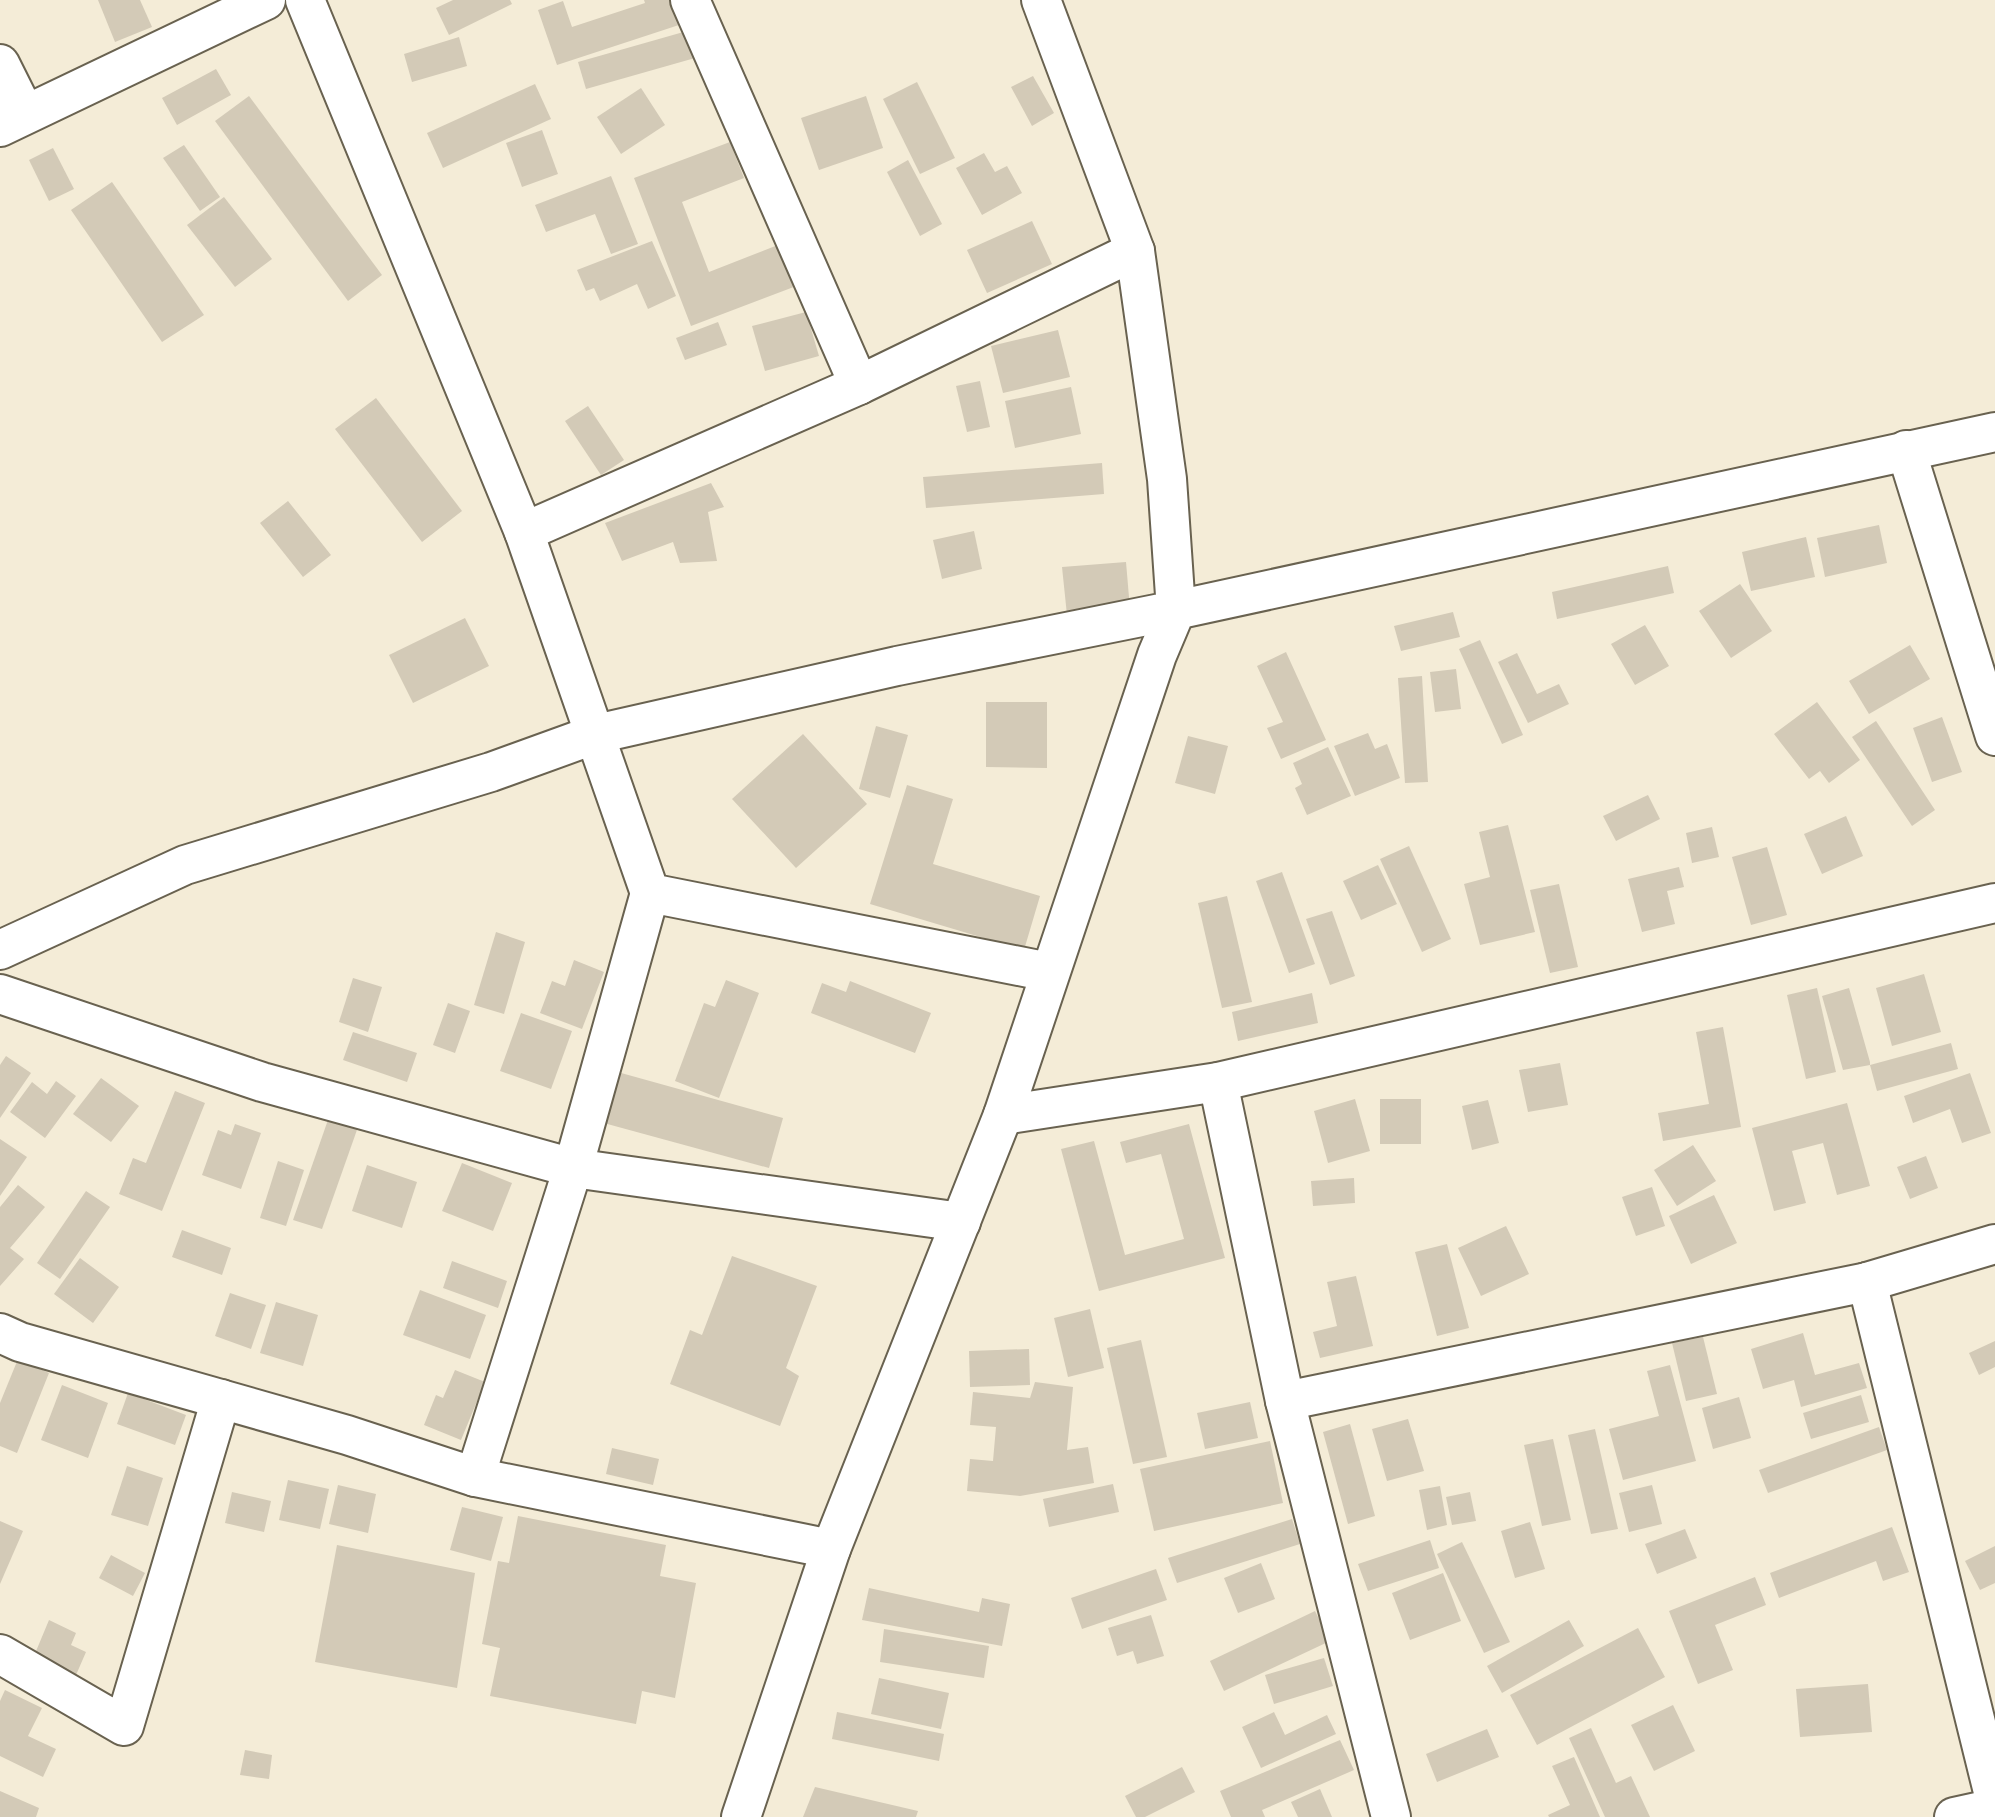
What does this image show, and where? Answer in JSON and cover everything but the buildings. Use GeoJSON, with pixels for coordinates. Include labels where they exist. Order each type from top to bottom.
{"type":"FeatureCollection","features":[{"type":"Feature","properties":{"kind":"street"},"geometry":{"type":"LineString","coordinates":[[0,64],[12,120],[266,0]]}},
{"type":"Feature","properties":{"kind":"street"},"geometry":{"type":"LineString","coordinates":[[305,0],[524,532],[650,893],[573,1168],[475,1477]]}},
{"type":"Feature","properties":{"kind":"street"},"geometry":{"type":"LineString","coordinates":[[690,0],[859,385]]}},
{"type":"Feature","properties":{"kind":"street"},"geometry":{"type":"LineString","coordinates":[[741,1817],[831,1549],[1003,1115],[1157,655],[1176,610],[1167,479],[1135,251],[1041,0]]}},
{"type":"Feature","properties":{"kind":"street"},"geometry":{"type":"LineString","coordinates":[[524,532],[859,385],[1135,251]]}},
{"type":"Feature","properties":{"kind":"street"},"geometry":{"type":"LineString","coordinates":[[0,950],[185,865],[491,772],[596,734],[897,666],[1176,610],[1995,432]]}},
{"type":"Feature","properties":{"kind":"street"},"geometry":{"type":"LineString","coordinates":[[1906,450],[1995,736]]}},
{"type":"Feature","properties":{"kind":"street"},"geometry":{"type":"LineString","coordinates":[[650,893],[1049,972]]}},
{"type":"Feature","properties":{"kind":"street"},"geometry":{"type":"LineString","coordinates":[[1003,1115],[1218,1082],[1995,903]]}},
{"type":"Feature","properties":{"kind":"street"},"geometry":{"type":"LineString","coordinates":[[0,994],[262,1082],[573,1168],[961,1222]]}},
{"type":"Feature","properties":{"kind":"street"},"geometry":{"type":"LineString","coordinates":[[1218,1082],[1285,1401],[1391,1817]]}},
{"type":"Feature","properties":{"kind":"street"},"geometry":{"type":"LineString","coordinates":[[1285,1401],[1867,1282],[1995,1244]]}},
{"type":"Feature","properties":{"kind":"street"},"geometry":{"type":"LineString","coordinates":[[1867,1282],[1995,1800]]}},
{"type":"Feature","properties":{"kind":"street"},"geometry":{"type":"LineString","coordinates":[[0,1333],[20,1342],[347,1435],[475,1477],[831,1549]]}},
{"type":"Feature","properties":{"kind":"street"},"geometry":{"type":"LineString","coordinates":[[0,1654],[124,1726],[221,1399]]}},
{"type":"Feature","properties":{"kind":"street"},"geometry":{"type":"LineString","coordinates":[[1954,1817],[1995,1808]]}}]}
